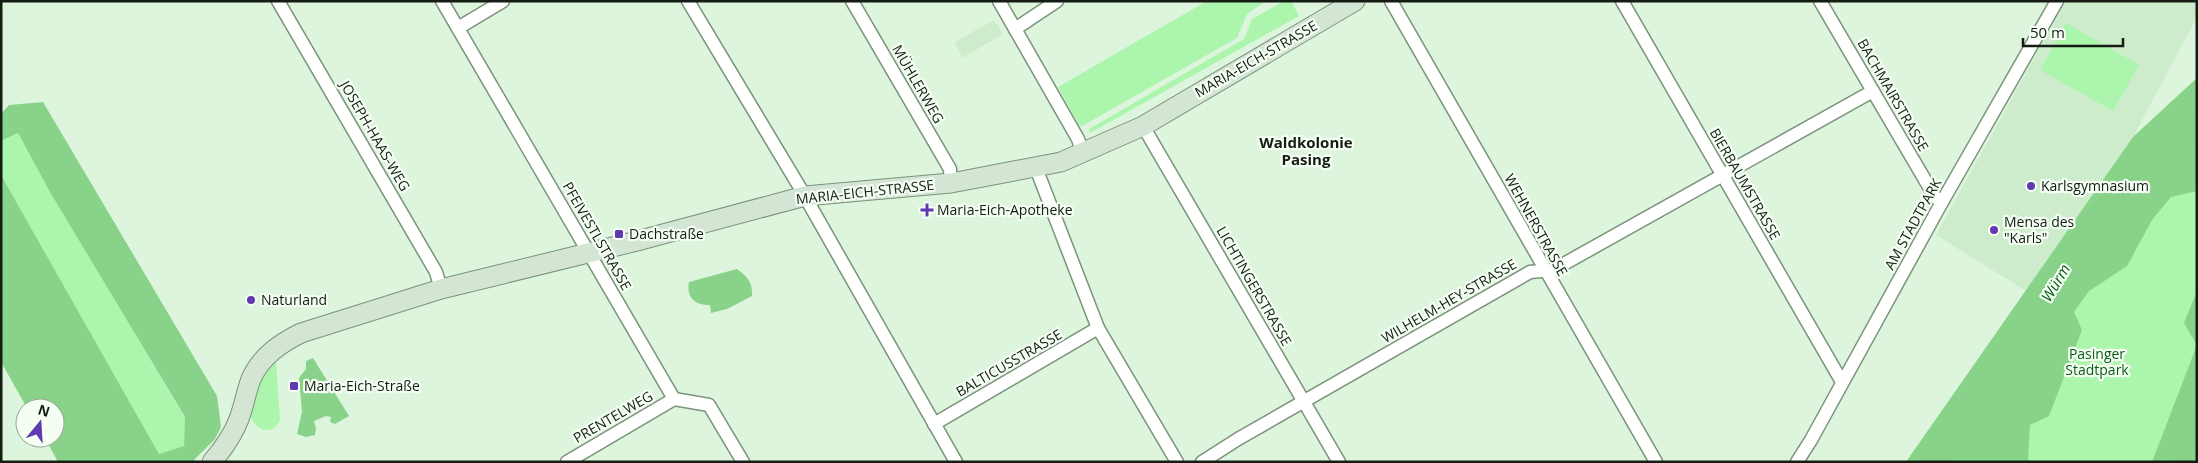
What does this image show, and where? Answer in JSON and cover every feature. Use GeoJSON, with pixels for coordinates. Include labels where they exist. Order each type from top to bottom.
{"type":"FeatureCollection","features":[{"type":"Feature","properties":{"kind":"street","name":"JOSEPH-HAAS-WEG"},"geometry":{"type":"LineString","coordinates":[[278,1],[436,272],[441,289]]}},
{"type":"Feature","properties":{"kind":"street","name":"PFEIVESTLSTRASSE"},"geometry":{"type":"LineString","coordinates":[[442,1],[674,398]]}},
{"type":"Feature","properties":{"kind":"street"},"geometry":{"type":"LineString","coordinates":[[458,28],[503,1]]}},
{"type":"Feature","properties":{"kind":"street"},"geometry":{"type":"LineString","coordinates":[[688,1],[805,196],[956,462]]}},
{"type":"Feature","properties":{"kind":"street","name":"MÜHLERWEG"},"geometry":{"type":"LineString","coordinates":[[852,1],[950,169],[952,183]]}},
{"type":"Feature","properties":{"kind":"street"},"geometry":{"type":"LineString","coordinates":[[999,1],[1078,140],[1083,154]]}},
{"type":"Feature","properties":{"kind":"street"},"geometry":{"type":"LineString","coordinates":[[1015,29],[1057,1]]}},
{"type":"Feature","properties":{"kind":"street","name":"MARIA-EICH-STRASSE"},"geometry":{"type":"LineString","coordinates":[[212,462],[223,448],[239,420],[252,377],[266,356],[282,342],[301,333],[441,289],[589,253],[805,196],[952,183],[1061,162],[1083,154],[1143,126],[1355,1]]}},
{"type":"Feature","properties":{"kind":"street","name":"WEHNERSTRASSE"},"geometry":{"type":"LineString","coordinates":[[1391,1],[1544,271],[1656,462]]}},
{"type":"Feature","properties":{"kind":"street","name":"BIERBAUMSTRASSE"},"geometry":{"type":"LineString","coordinates":[[1622,1],[1842,382]]}},
{"type":"Feature","properties":{"kind":"street","name":"BACHMAIRSTRASSE"},"geometry":{"type":"LineString","coordinates":[[1820,1],[1935,197],[1942,202]]}},
{"type":"Feature","properties":{"kind":"street","name":"AM STADTPARK"},"geometry":{"type":"LineString","coordinates":[[1797,462],[2056,1]]}},
{"type":"Feature","properties":{"kind":"street","name":"WILHELM-HEY-STRASSE"},"geometry":{"type":"LineString","coordinates":[[1202,462],[1530,272],[1553,270],[1873,91]]}},
{"type":"Feature","properties":{"kind":"street","name":"LICHTINGERSTRASSE"},"geometry":{"type":"LineString","coordinates":[[1143,126],[1339,462]]}},
{"type":"Feature","properties":{"kind":"street"},"geometry":{"type":"LineString","coordinates":[[1036,168],[1098,328],[1177,462]]}},
{"type":"Feature","properties":{"kind":"street","name":"BALTICUSSTRASSE"},"geometry":{"type":"LineString","coordinates":[[934,424],[1098,328]]}},
{"type":"Feature","properties":{"kind":"street"},"geometry":{"type":"LineString","coordinates":[[674,398],[709,405],[743,462]]}},
{"type":"Feature","properties":{"kind":"street","name":"PRENTELWEG"},"geometry":{"type":"LineString","coordinates":[[571,461],[674,398]]}},
{"type":"Feature","properties":{"kind":"shaded area","name":"Karlsgymnasium"},"geometry":{"type":"Polygon","coordinates":[[[2066,1],[2197,1],[2197,17],[2133,137],[2026,291],[1936,235],[2066,1]]]}},
{"type":"Feature","properties":{"kind":"shaded area"},"geometry":{"type":"Polygon","coordinates":[[[994,20],[1003,34],[962,58],[955,42],[994,20]]]}},
{"type":"Feature","properties":{"kind":"shaded area"},"geometry":{"type":"Polygon","coordinates":[[[2197,78],[2197,191],[2171,197],[2152,220],[2127,266],[2089,291],[2074,312],[2082,330],[2049,416],[2030,425],[2028,462],[1906,462],[2133,137],[2197,78]]]}},
{"type":"Feature","properties":{"kind":"shaded area"},"geometry":{"type":"Polygon","coordinates":[[[43,102],[217,396],[221,427],[215,439],[192,462],[58,462],[50,448],[65,448],[65,398],[21,398],[1,362],[1,175],[159,454],[184,446],[185,417],[51,194],[18,133],[1,141],[1,114],[9,105],[43,102]]]}},
{"type":"Feature","properties":{"kind":"shaded area"},"geometry":{"type":"Polygon","coordinates":[[[2197,124],[2197,131],[2165,139],[2149,154],[2142,150],[2160,135],[2197,124]]]}},
{"type":"Feature","properties":{"kind":"shaded area"},"geometry":{"type":"Polygon","coordinates":[[[737,269],[749,280],[752,296],[727,309],[711,313],[710,305],[700,304],[690,296],[689,282],[737,269]]]}},
{"type":"Feature","properties":{"kind":"shaded area"},"geometry":{"type":"Polygon","coordinates":[[[2197,291],[2197,345],[2184,323],[2197,291]]]}},
{"type":"Feature","properties":{"kind":"shaded area"},"geometry":{"type":"Polygon","coordinates":[[[2197,345],[2197,462],[2152,462],[2197,345]]]}},
{"type":"Feature","properties":{"kind":"shaded area"},"geometry":{"type":"Polygon","coordinates":[[[313,358],[349,416],[335,424],[330,422],[331,417],[326,416],[314,421],[315,435],[306,437],[297,434],[302,412],[299,378],[306,369],[306,361],[313,358]]]}},
{"type":"Feature","properties":{"kind":"shaded area"},"geometry":{"type":"Polygon","coordinates":[[[2197,401],[2197,438],[2188,462],[2175,462],[2197,401]]]}},
{"type":"Feature","properties":{"kind":"green space"},"geometry":{"type":"Polygon","coordinates":[[[1207,1],[1266,1],[1247,14],[1237,38],[1082,126],[1079,125],[1058,87],[1207,1]]]}},
{"type":"Feature","properties":{"kind":"green space"},"geometry":{"type":"Polygon","coordinates":[[[1284,1],[1291,1],[1299,16],[1090,133],[1089,129],[1244,39],[1252,19],[1284,1]]]}},
{"type":"Feature","properties":{"kind":"green space"},"geometry":{"type":"Polygon","coordinates":[[[2066,23],[2139,65],[2113,111],[2040,70],[2066,23]]]}},
{"type":"Feature","properties":{"kind":"green space","name":"Pasinger Stadtpark"},"geometry":{"type":"Polygon","coordinates":[[[2197,78],[2197,462],[1906,462],[2133,137],[2197,78]]]}},
{"type":"Feature","properties":{"kind":"green space"},"geometry":{"type":"Polygon","coordinates":[[[18,133],[51,194],[185,418],[184,446],[159,454],[1,175],[1,141],[18,133]]]}},
{"type":"Feature","properties":{"kind":"green space"},"geometry":{"type":"Polygon","coordinates":[[[273,362],[276,363],[280,420],[276,426],[267,430],[257,426],[254,422],[251,417],[250,405],[257,385],[264,372],[273,362]]]}},
{"type":"Feature","properties":{"kind":"waterway","name":"Würm"},"geometry":{"type":"LineString","coordinates":[[1932,462],[2024,340],[2061,272],[2151,144],[2182,129],[2197,129]]}},
{"type":"Feature","properties":{"kind":"place","name":"Karlsgymnasium"},"geometry":{"type":"Point","coordinates":[2031,186]}},
{"type":"Feature","properties":{"kind":"place","name":"Maria-Eich-Apotheke"},"geometry":{"type":"Point","coordinates":[927,210]}},
{"type":"Feature","properties":{"kind":"place","name":"Mensa des \"Karls\""},"geometry":{"type":"Point","coordinates":[1994,230]}},
{"type":"Feature","properties":{"kind":"place","name":"Dachstraße"},"geometry":{"type":"Point","coordinates":[619,234]}},
{"type":"Feature","properties":{"kind":"place","name":"Naturland"},"geometry":{"type":"Point","coordinates":[251,300]}},
{"type":"Feature","properties":{"kind":"place","name":"Maria-Eich-Straße"},"geometry":{"type":"Point","coordinates":[294,386]}},
{"type":"Feature","properties":{"kind":"district","name":"Waldkolonie Pasing"},"geometry":{"type":"Point","coordinates":[1306,152]}}]}
